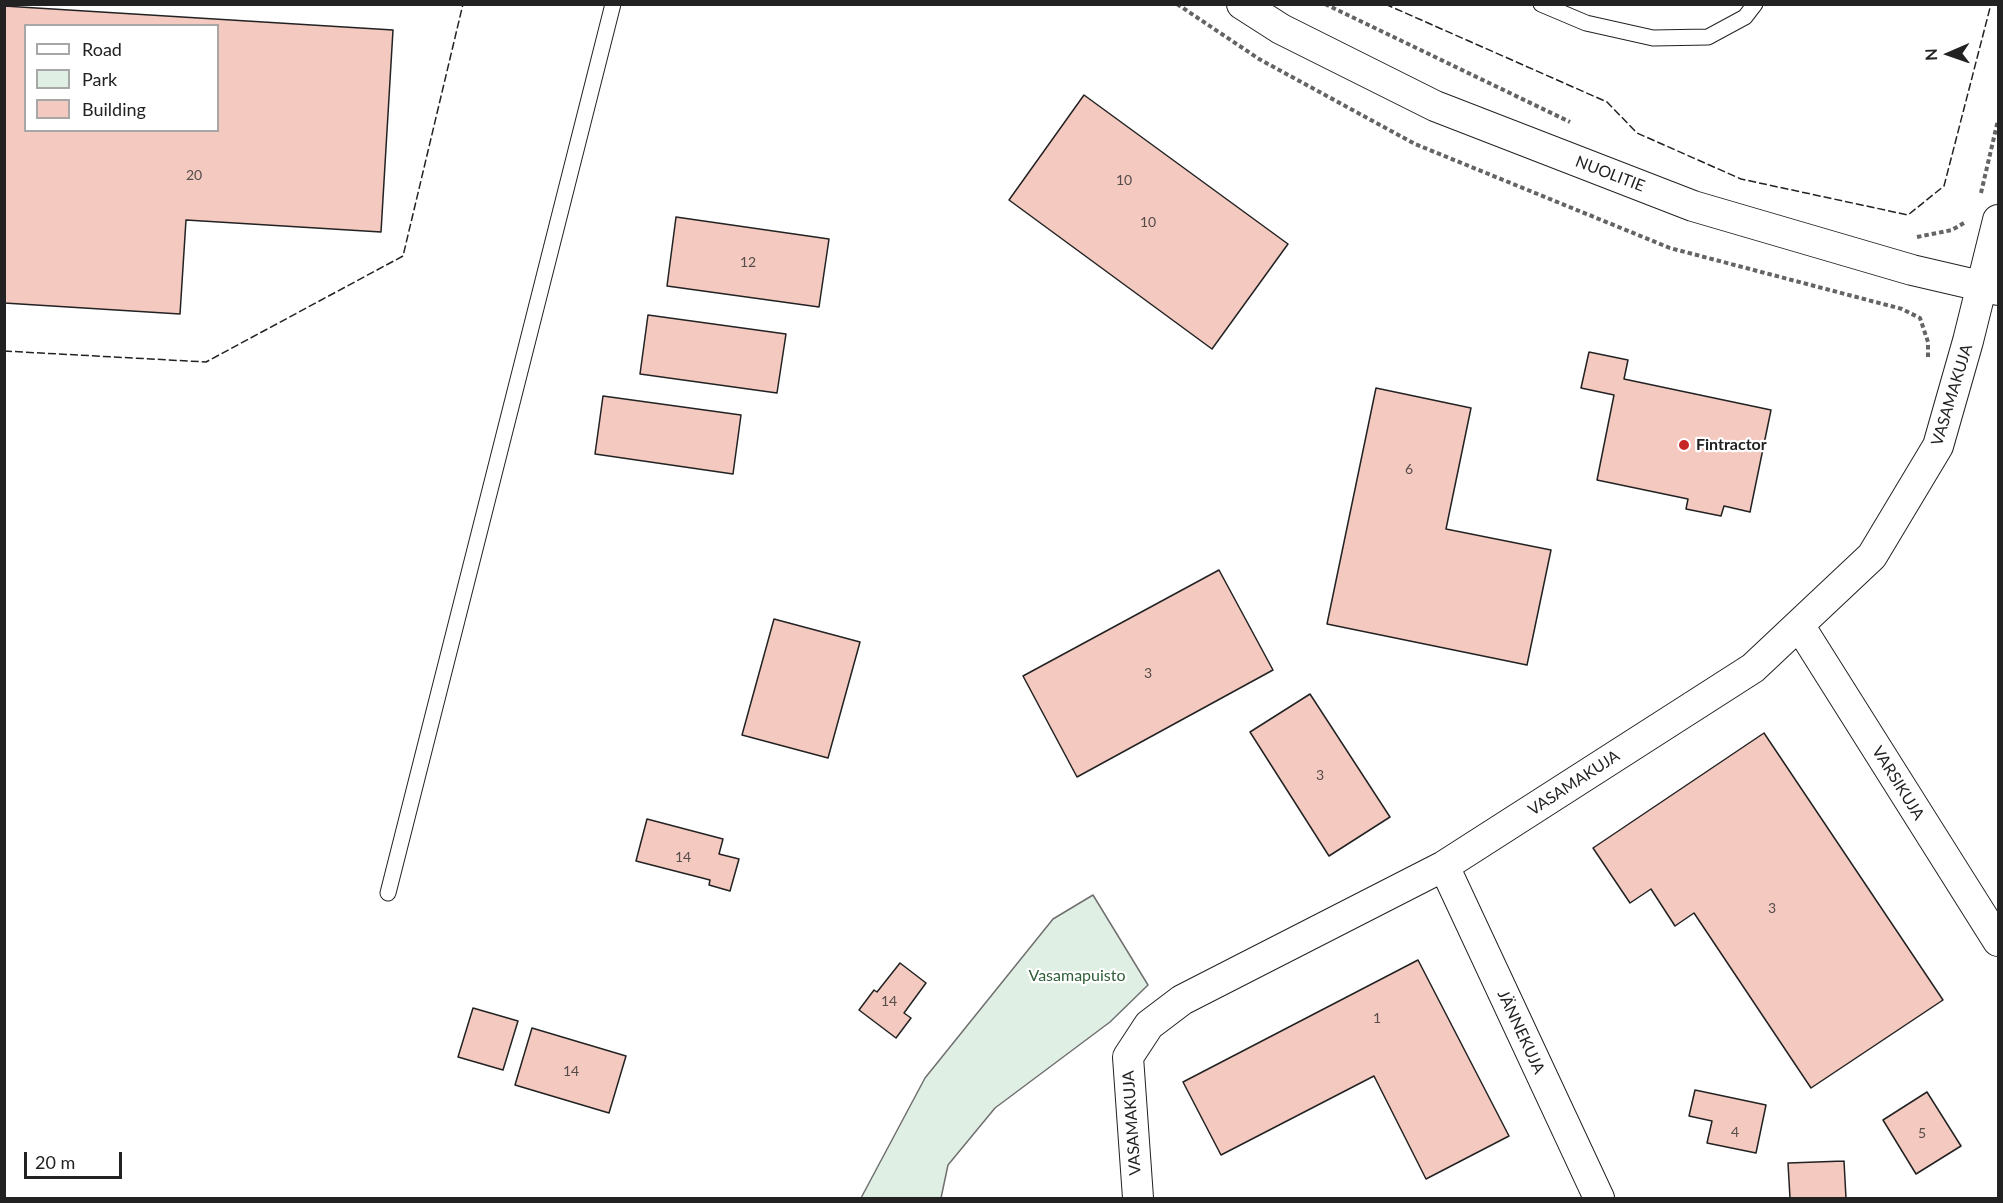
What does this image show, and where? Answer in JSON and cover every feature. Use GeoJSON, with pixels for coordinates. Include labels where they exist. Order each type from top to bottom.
{"type":"FeatureCollection","features":[{"type":"Feature","properties":{"kind":"street","name":"NUOLITIE"},"geometry":{"type":"LineString","coordinates":[[1242,4],[1281,29],[1435,106],[1683,202],[1912,270],[1990,288]]}},
{"type":"Feature","properties":{"kind":"street","name":"VASAMAKUJA"},"geometry":{"type":"LineString","coordinates":[[1138,1198],[1128,1057],[1149,1025],[1182,1000],[1444,866],[1753,668],[1872,556],[1938,446],[1968,341],[1990,288],[1990,218]]}},
{"type":"Feature","properties":{"kind":"street","name":"VARSIKUJA"},"geometry":{"type":"LineString","coordinates":[[1798,625],[1998,941]]}},
{"type":"Feature","properties":{"kind":"street","name":"JÄNNEKUJA"},"geometry":{"type":"LineString","coordinates":[[1444,866],[1599,1198]]}},
{"type":"Feature","properties":{"kind":"lane"},"geometry":{"type":"LineString","coordinates":[[388,893],[613,4]]}},
{"type":"Feature","properties":{"kind":"lane"},"geometry":{"type":"LineString","coordinates":[[1541,4],[1586,23],[1653,38],[1708,37],[1745,17],[1755,4]]}},
{"type":"Feature","properties":{"kind":"path"},"geometry":{"type":"LineString","coordinates":[[1324,4],[1580,126]]}},
{"type":"Feature","properties":{"kind":"path"},"geometry":{"type":"LineString","coordinates":[[1908,235],[1920,237],[1953,231],[1965,223],[1990,218],[1982,192],[1998,120]]}},
{"type":"Feature","properties":{"kind":"path"},"geometry":{"type":"LineString","coordinates":[[1902,309],[1920,318],[1928,342],[1928,363]]}},
{"type":"Feature","properties":{"kind":"green space","name":"Vasamapuisto"},"geometry":{"type":"Polygon","coordinates":[[[1093,895],[1148,985],[1110,1022],[995,1108],[948,1165],[941,1198],[861,1198],[925,1078],[1053,919],[1093,895]]]}},
{"type":"Feature","properties":{"kind":"building"},"geometry":{"type":"Polygon","coordinates":[[[4,6],[393,30],[381,232],[186,220],[180,314],[4,303],[4,6]]]}},
{"type":"Feature","properties":{"kind":"building"},"geometry":{"type":"Polygon","coordinates":[[[1084,95],[1288,244],[1212,349],[1009,200],[1084,95]]]}},
{"type":"Feature","properties":{"kind":"building"},"geometry":{"type":"Polygon","coordinates":[[[676,217],[829,239],[819,307],[667,286],[676,217]]]}},
{"type":"Feature","properties":{"kind":"building"},"geometry":{"type":"Polygon","coordinates":[[[648,315],[786,334],[777,393],[640,374],[648,315]]]}},
{"type":"Feature","properties":{"kind":"building","name":"Fintractor"},"geometry":{"type":"Polygon","coordinates":[[[1589,352],[1628,360],[1624,379],[1771,410],[1750,512],[1724,506],[1721,516],[1686,509],[1688,499],[1597,480],[1614,395],[1581,388],[1589,352]]]}},
{"type":"Feature","properties":{"kind":"building"},"geometry":{"type":"Polygon","coordinates":[[[1376,388],[1471,408],[1446,529],[1551,550],[1527,665],[1327,624],[1376,388]]]}},
{"type":"Feature","properties":{"kind":"building"},"geometry":{"type":"Polygon","coordinates":[[[603,396],[741,415],[733,474],[595,454],[603,396]]]}},
{"type":"Feature","properties":{"kind":"building"},"geometry":{"type":"Polygon","coordinates":[[[1219,570],[1273,670],[1077,777],[1023,676],[1219,570]]]}},
{"type":"Feature","properties":{"kind":"building"},"geometry":{"type":"Polygon","coordinates":[[[774,619],[860,642],[828,758],[742,735],[774,619]]]}},
{"type":"Feature","properties":{"kind":"building"},"geometry":{"type":"Polygon","coordinates":[[[1310,694],[1390,817],[1329,856],[1250,732],[1310,694]]]}},
{"type":"Feature","properties":{"kind":"building"},"geometry":{"type":"Polygon","coordinates":[[[1764,733],[1943,1000],[1811,1088],[1694,913],[1675,926],[1651,889],[1630,903],[1593,848],[1764,733]]]}},
{"type":"Feature","properties":{"kind":"building"},"geometry":{"type":"Polygon","coordinates":[[[647,819],[723,839],[719,854],[739,859],[730,891],[709,885],[710,880],[636,861],[647,819]]]}},
{"type":"Feature","properties":{"kind":"building"},"geometry":{"type":"Polygon","coordinates":[[[1418,960],[1509,1136],[1426,1179],[1374,1076],[1221,1155],[1183,1082],[1418,960]]]}},
{"type":"Feature","properties":{"kind":"building"},"geometry":{"type":"Polygon","coordinates":[[[900,963],[926,983],[904,1013],[911,1018],[896,1038],[859,1010],[874,990],[877,992],[900,963]]]}},
{"type":"Feature","properties":{"kind":"building"},"geometry":{"type":"Polygon","coordinates":[[[473,1008],[518,1021],[503,1070],[458,1057],[473,1008]]]}},
{"type":"Feature","properties":{"kind":"building"},"geometry":{"type":"Polygon","coordinates":[[[532,1028],[626,1056],[609,1113],[515,1085],[532,1028]]]}},
{"type":"Feature","properties":{"kind":"building"},"geometry":{"type":"Polygon","coordinates":[[[1695,1090],[1766,1105],[1756,1153],[1707,1143],[1712,1121],[1689,1116],[1695,1090]]]}},
{"type":"Feature","properties":{"kind":"building"},"geometry":{"type":"Polygon","coordinates":[[[1927,1092],[1961,1146],[1916,1174],[1883,1120],[1927,1092]]]}},
{"type":"Feature","properties":{"kind":"building"},"geometry":{"type":"Polygon","coordinates":[[[1844,1161],[1846,1198],[1790,1198],[1788,1163],[1844,1161]]]}},
{"type":"Feature","properties":{"kind":"fence"},"geometry":{"type":"LineString","coordinates":[[4,351],[206,362],[403,256],[463,4]]}},
{"type":"Feature","properties":{"kind":"fence"},"geometry":{"type":"LineString","coordinates":[[1385,4],[1607,102],[1637,133],[1741,179],[1908,215],[1944,186],[1991,4]]}},
{"type":"Feature","properties":{"kind":"place","name":"Fintractor"},"geometry":{"type":"Point","coordinates":[1684,445]}}]}
